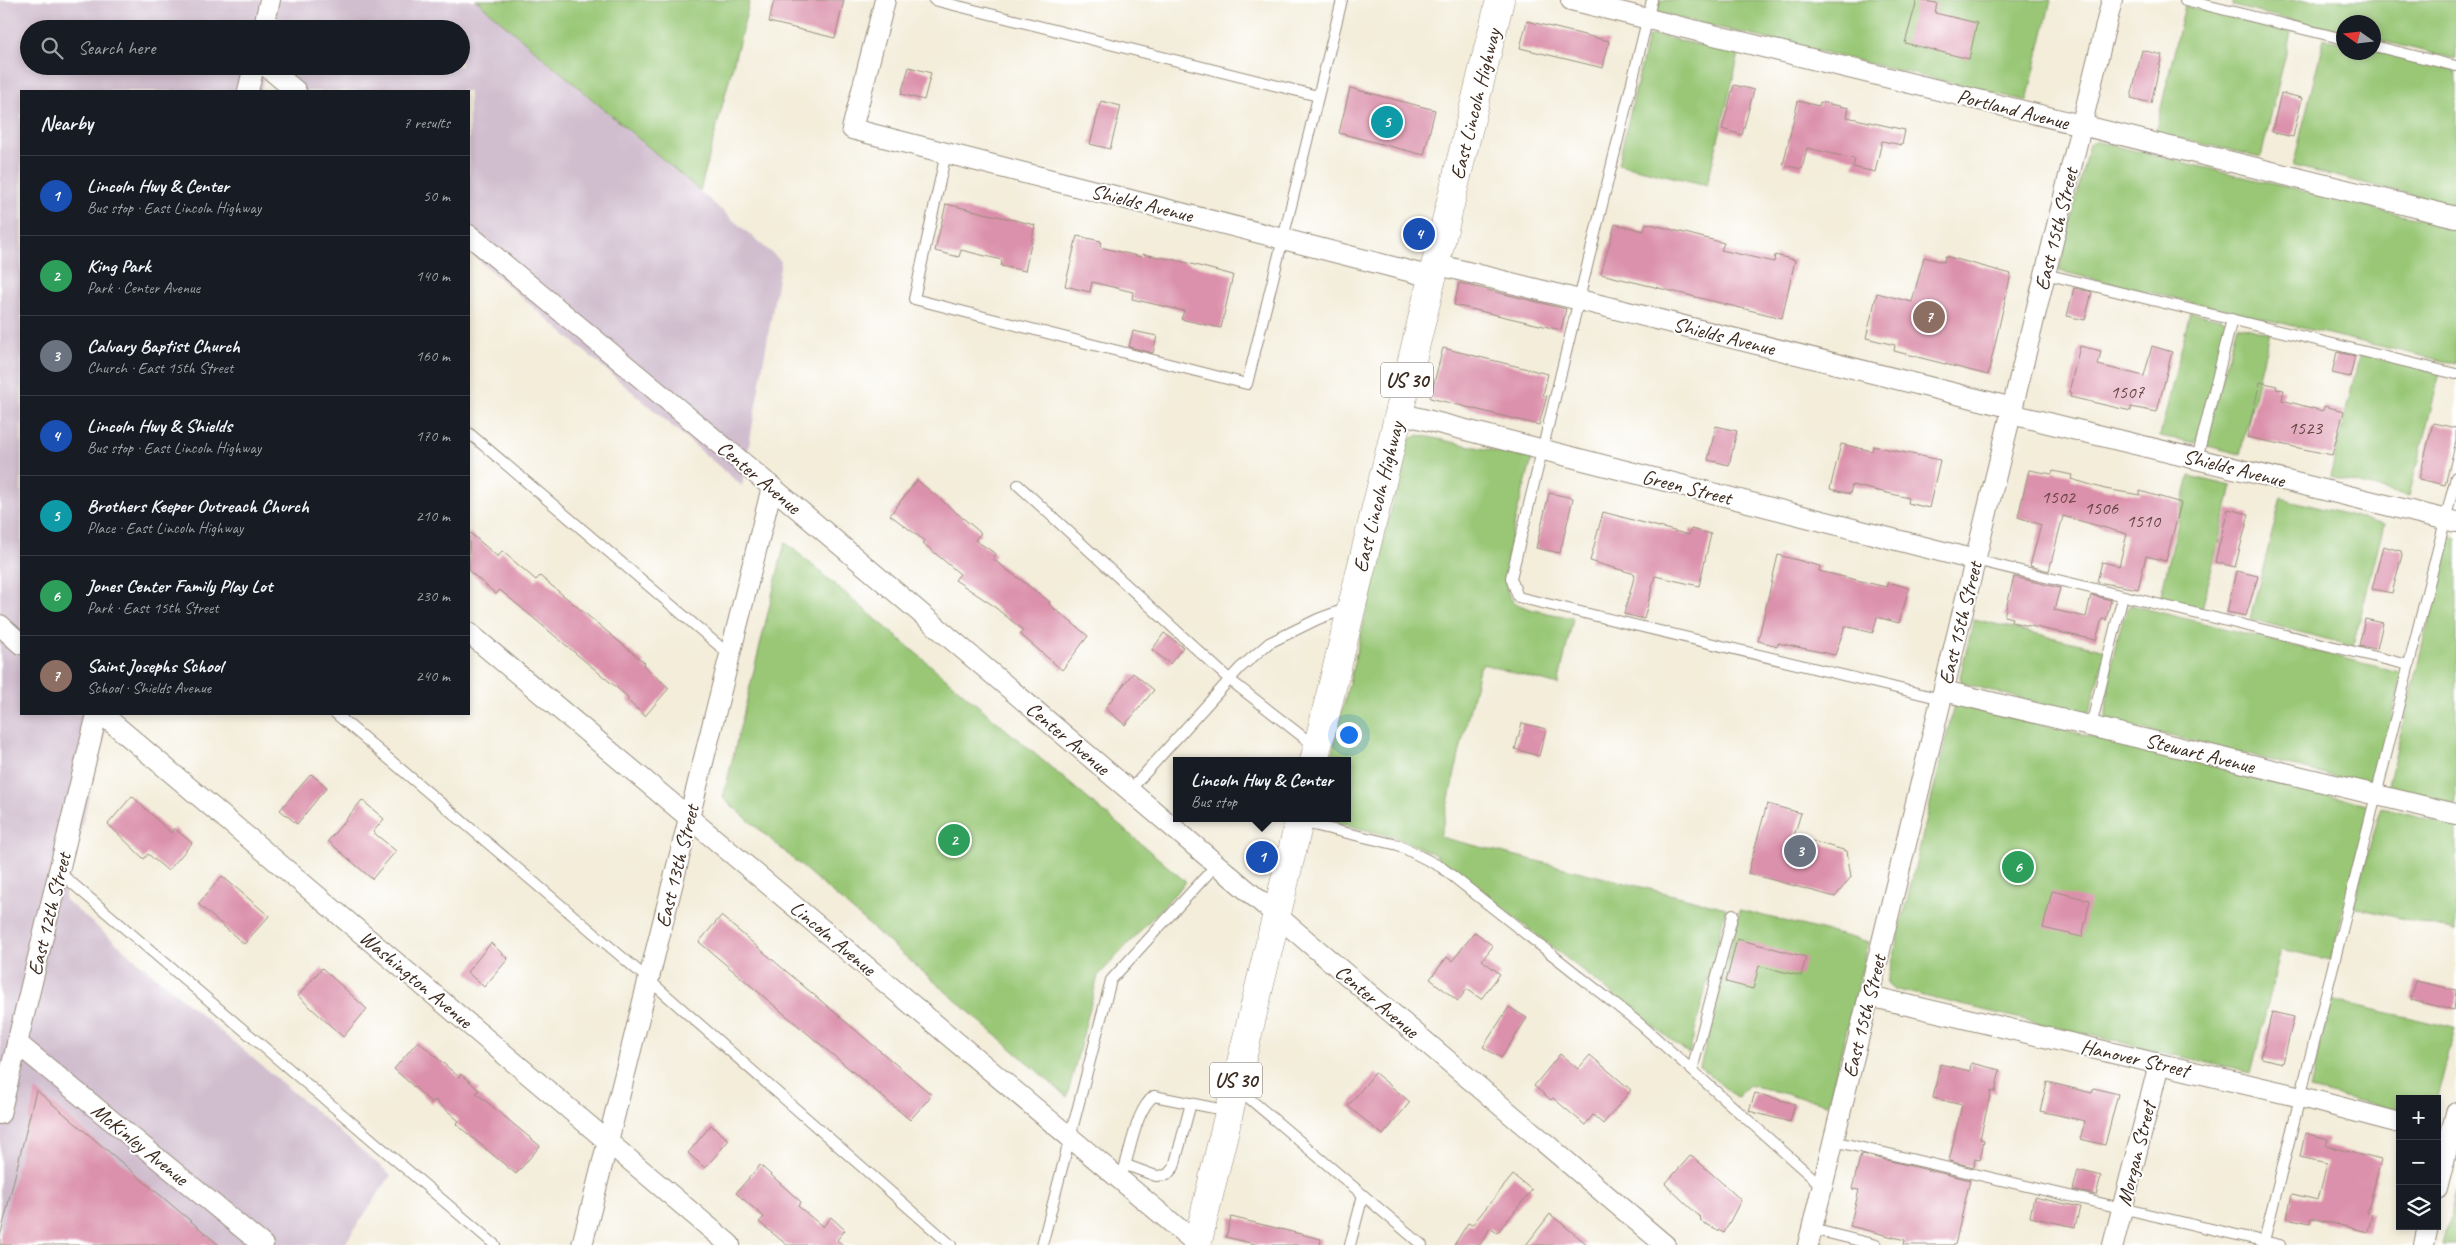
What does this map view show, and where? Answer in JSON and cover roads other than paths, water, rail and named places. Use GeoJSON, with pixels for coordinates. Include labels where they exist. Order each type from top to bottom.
{"type":"FeatureCollection","features":[{"type":"Feature","properties":{"kind":"main road","name":"East Lincoln Highway"},"geometry":{"type":"LineString","coordinates":[[1316,754],[1500,0]]}},
{"type":"Feature","properties":{"kind":"main road","name":"US 30"},"geometry":{"type":"LineString","coordinates":[[1197,1245],[1300,822]]}},
{"type":"Feature","properties":{"kind":"street"},"geometry":{"type":"LineString","coordinates":[[265,20],[270,0]]}},
{"type":"Feature","properties":{"kind":"street","name":"Shields Avenue"},"geometry":{"type":"LineString","coordinates":[[885,0],[852,129],[1284,239],[1579,300],[2197,459],[2451,520]]}},
{"type":"Feature","properties":{"kind":"street","name":"Portland Avenue"},"geometry":{"type":"LineString","coordinates":[[1571,0],[2456,217]]}},
{"type":"Feature","properties":{"kind":"street","name":"East 15th Street"},"geometry":{"type":"LineString","coordinates":[[1810,1237],[2112,0]]}},
{"type":"Feature","properties":{"kind":"street"},"geometry":{"type":"LineString","coordinates":[[248,90],[252,75]]}},
{"type":"Feature","properties":{"kind":"street"},"geometry":{"type":"LineString","coordinates":[[277,75],[295,90]]}},
{"type":"Feature","properties":{"kind":"street","name":"Center Avenue"},"geometry":{"type":"LineString","coordinates":[[470,236],[772,487],[1665,1245]]}},
{"type":"Feature","properties":{"kind":"street","name":"Green Street"},"geometry":{"type":"LineString","coordinates":[[1399,414],[1976,560]]}},
{"type":"Feature","properties":{"kind":"street","name":"East 13th Street"},"geometry":{"type":"LineString","coordinates":[[582,1245],[772,487]]}},
{"type":"Feature","properties":{"kind":"street"},"geometry":{"type":"LineString","coordinates":[[0,625],[20,643]]}},
{"type":"Feature","properties":{"kind":"street","name":"Lincoln Avenue"},"geometry":{"type":"LineString","coordinates":[[470,634],[1070,1138],[1123,1173],[1197,1245]]}},
{"type":"Feature","properties":{"kind":"street","name":"Stewart Avenue"},"geometry":{"type":"LineString","coordinates":[[1943,695],[2090,726],[2456,814]]}},
{"type":"Feature","properties":{"kind":"street","name":"East 12th Street"},"geometry":{"type":"LineString","coordinates":[[0,1114],[97,715]]}},
{"type":"Feature","properties":{"kind":"street","name":"Washington Avenue"},"geometry":{"type":"LineString","coordinates":[[103,715],[730,1245]]}},
{"type":"Feature","properties":{"kind":"street","name":"Hanover Street"},"geometry":{"type":"LineString","coordinates":[[1869,996],[2301,1097],[2396,1123]]}},
{"type":"Feature","properties":{"kind":"street","name":"McKinley Avenue"},"geometry":{"type":"LineString","coordinates":[[17,1043],[263,1245]]}},
{"type":"Feature","properties":{"kind":"street","name":"Morgan Street"},"geometry":{"type":"LineString","coordinates":[[2114,1245],[2159,1064]]}},
{"type":"Feature","properties":{"kind":"street"},"geometry":{"type":"LineString","coordinates":[[2438,1185],[2448,1135],[2456,1113]]}},
{"type":"Feature","properties":{"kind":"street"},"geometry":{"type":"LineString","coordinates":[[2424,1245],[2427,1230]]}},
{"type":"Feature","properties":{"kind":"lane"},"geometry":{"type":"LineString","coordinates":[[934,0],[1318,96]]}},
{"type":"Feature","properties":{"kind":"lane"},"geometry":{"type":"LineString","coordinates":[[946,153],[914,299],[1247,384],[1342,0]]}},
{"type":"Feature","properties":{"kind":"lane"},"geometry":{"type":"LineString","coordinates":[[1652,0],[1510,578],[1518,597],[1943,695]]}},
{"type":"Feature","properties":{"kind":"lane"},"geometry":{"type":"LineString","coordinates":[[2185,0],[2336,37]]}},
{"type":"Feature","properties":{"kind":"lane"},"geometry":{"type":"LineString","coordinates":[[2381,48],[2456,66]]}},
{"type":"Feature","properties":{"kind":"lane"},"geometry":{"type":"LineString","coordinates":[[2046,274],[2456,374]]}},
{"type":"Feature","properties":{"kind":"lane"},"geometry":{"type":"LineString","coordinates":[[2197,459],[2232,319]]}},
{"type":"Feature","properties":{"kind":"lane"},"geometry":{"type":"LineString","coordinates":[[470,434],[730,655]]}},
{"type":"Feature","properties":{"kind":"lane"},"geometry":{"type":"LineString","coordinates":[[2264,1243],[2409,664],[2451,520],[2456,476]]}},
{"type":"Feature","properties":{"kind":"lane"},"geometry":{"type":"LineString","coordinates":[[1018,485],[1230,680],[1316,754]]}},
{"type":"Feature","properties":{"kind":"lane"},"geometry":{"type":"LineString","coordinates":[[1976,560],[2409,664]]}},
{"type":"Feature","properties":{"kind":"lane"},"geometry":{"type":"LineString","coordinates":[[2090,726],[2123,596]]}},
{"type":"Feature","properties":{"kind":"lane"},"geometry":{"type":"LineString","coordinates":[[1130,790],[1240,668],[1269,643],[1318,619],[1352,607]]}},
{"type":"Feature","properties":{"kind":"lane"},"geometry":{"type":"LineString","coordinates":[[337,715],[648,980],[951,1245]]}},
{"type":"Feature","properties":{"kind":"lane"},"geometry":{"type":"LineString","coordinates":[[1308,822],[1398,845],[1441,867],[1640,1024],[1822,1186]]}},
{"type":"Feature","properties":{"kind":"lane"},"geometry":{"type":"LineString","coordinates":[[1042,1245],[1111,980],[1217,864]]}},
{"type":"Feature","properties":{"kind":"lane"},"geometry":{"type":"LineString","coordinates":[[59,872],[495,1245]]}},
{"type":"Feature","properties":{"kind":"lane"},"geometry":{"type":"LineString","coordinates":[[1692,1070],[1733,914]]}},
{"type":"Feature","properties":{"kind":"lane"},"geometry":{"type":"LineString","coordinates":[[1191,1103],[1174,1167],[1168,1174],[1156,1176],[1123,1173],[1141,1114],[1148,1100],[1154,1096],[1191,1103],[1232,1098],[1363,1195],[1422,1245]]}},
{"type":"Feature","properties":{"kind":"lane"},"geometry":{"type":"LineString","coordinates":[[1833,1141],[2123,1208],[2264,1243],[2280,1245]]}},
{"type":"Feature","properties":{"kind":"lane"},"geometry":{"type":"LineString","coordinates":[[1350,1245],[1363,1195]]}},
{"type":"Feature","properties":{"kind":"lane"},"geometry":{"type":"LineString","coordinates":[[1810,1237],[1876,1245]]}},
{"type":"Feature","properties":{"kind":"place","name":"Brothers Keeper Outreach Church"},"geometry":{"type":"Point","coordinates":[1387,122]}},
{"type":"Feature","properties":{"kind":"place","name":"Lincoln Hwy & Shields"},"geometry":{"type":"Point","coordinates":[1419,234]}},
{"type":"Feature","properties":{"kind":"place","name":"Saint Josephs School"},"geometry":{"type":"Point","coordinates":[1929,317]}},
{"type":"Feature","properties":{"kind":"place","name":"King Park"},"geometry":{"type":"Point","coordinates":[954,840]}},
{"type":"Feature","properties":{"kind":"place","name":"Calvary Baptist Church"},"geometry":{"type":"Point","coordinates":[1800,851]}},
{"type":"Feature","properties":{"kind":"place","name":"Lincoln Hwy & Center"},"geometry":{"type":"Point","coordinates":[1262,857]}},
{"type":"Feature","properties":{"kind":"place","name":"Jones Center Family Play Lot"},"geometry":{"type":"Point","coordinates":[2018,867]}}]}
